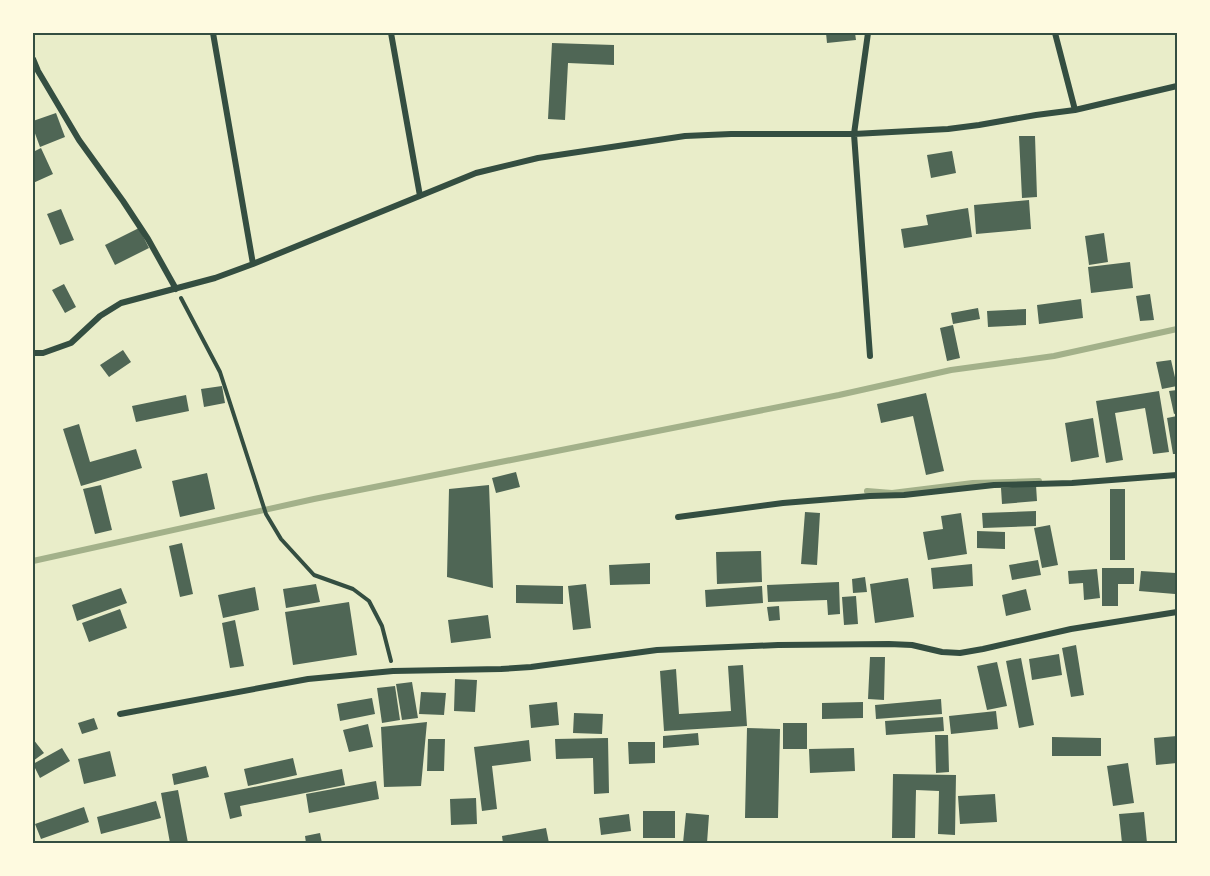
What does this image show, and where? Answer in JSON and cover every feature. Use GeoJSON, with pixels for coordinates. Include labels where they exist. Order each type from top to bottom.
{"type":"FeatureCollection","features":[{"type":"Feature","properties":{"kind":"street"},"geometry":{"type":"LineString","coordinates":[[213,33],[253,264]]}},
{"type":"Feature","properties":{"kind":"street"},"geometry":{"type":"LineString","coordinates":[[391,33],[420,196]]}},
{"type":"Feature","properties":{"kind":"street"},"geometry":{"type":"LineString","coordinates":[[868,33],[854,134],[870,356]]}},
{"type":"Feature","properties":{"kind":"street"},"geometry":{"type":"LineString","coordinates":[[1055,33],[1075,110]]}},
{"type":"Feature","properties":{"kind":"street"},"geometry":{"type":"LineString","coordinates":[[33,59],[79,140],[141,230],[176,289]]}},
{"type":"Feature","properties":{"kind":"street"},"geometry":{"type":"LineString","coordinates":[[33,353],[43,353],[71,343],[100,316],[121,303],[215,278],[476,173],[538,158],[685,136],[854,134],[959,128],[1075,110],[1177,86]]}},
{"type":"Feature","properties":{"kind":"street"},"geometry":{"type":"LineString","coordinates":[[678,517],[783,503],[904,495],[994,485],[1072,483],[1177,475]]}},
{"type":"Feature","properties":{"kind":"street"},"geometry":{"type":"LineString","coordinates":[[120,714],[308,679],[393,670],[531,667],[657,650],[778,645],[889,644],[912,645],[942,652],[960,653],[983,650],[1071,629],[1177,612]]}},
{"type":"Feature","properties":{"kind":"path"},"geometry":{"type":"LineString","coordinates":[[176,289],[220,372],[266,514],[281,539],[314,575],[353,589],[369,601],[382,626],[393,670]]}},
{"type":"Feature","properties":{"kind":"building"},"geometry":{"type":"Polygon","coordinates":[[[826,33],[855,33],[856,40],[827,43],[826,33]]]}},
{"type":"Feature","properties":{"kind":"building"},"geometry":{"type":"Polygon","coordinates":[[[552,43],[614,45],[614,65],[568,63],[565,120],[548,119],[552,43]]]}},
{"type":"Feature","properties":{"kind":"building"},"geometry":{"type":"Polygon","coordinates":[[[56,113],[65,137],[40,147],[33,128],[33,121],[56,113]]]}},
{"type":"Feature","properties":{"kind":"building"},"geometry":{"type":"Polygon","coordinates":[[[1019,136],[1035,136],[1037,197],[1022,198],[1019,136]]]}},
{"type":"Feature","properties":{"kind":"building"},"geometry":{"type":"Polygon","coordinates":[[[41,148],[53,174],[33,183],[33,152],[41,148]]]}},
{"type":"Feature","properties":{"kind":"building"},"geometry":{"type":"Polygon","coordinates":[[[952,151],[956,173],[931,178],[927,155],[952,151]]]}},
{"type":"Feature","properties":{"kind":"building"},"geometry":{"type":"Polygon","coordinates":[[[1029,200],[1031,229],[976,234],[974,205],[1029,200]]]}},
{"type":"Feature","properties":{"kind":"building"},"geometry":{"type":"Polygon","coordinates":[[[968,208],[972,237],[904,248],[901,229],[928,225],[926,215],[968,208]]]}},
{"type":"Feature","properties":{"kind":"building"},"geometry":{"type":"Polygon","coordinates":[[[61,209],[74,240],[60,245],[47,214],[61,209]]]}},
{"type":"Feature","properties":{"kind":"building"},"geometry":{"type":"Polygon","coordinates":[[[139,228],[149,248],[115,265],[105,245],[139,228]]]}},
{"type":"Feature","properties":{"kind":"building"},"geometry":{"type":"Polygon","coordinates":[[[1104,233],[1108,262],[1089,265],[1085,236],[1104,233]]]}},
{"type":"Feature","properties":{"kind":"building"},"geometry":{"type":"Polygon","coordinates":[[[1130,262],[1133,288],[1091,293],[1088,267],[1130,262]]]}},
{"type":"Feature","properties":{"kind":"building"},"geometry":{"type":"Polygon","coordinates":[[[64,284],[76,307],[65,313],[52,290],[64,284]]]}},
{"type":"Feature","properties":{"kind":"building"},"geometry":{"type":"Polygon","coordinates":[[[1150,294],[1154,320],[1140,321],[1136,296],[1150,294]]]}},
{"type":"Feature","properties":{"kind":"building"},"geometry":{"type":"Polygon","coordinates":[[[1081,299],[1083,318],[1039,324],[1037,305],[1081,299]]]}},
{"type":"Feature","properties":{"kind":"building"},"geometry":{"type":"Polygon","coordinates":[[[978,308],[980,319],[953,324],[951,313],[978,308]]]}},
{"type":"Feature","properties":{"kind":"building"},"geometry":{"type":"Polygon","coordinates":[[[1026,309],[1026,325],[988,327],[987,311],[1026,309]]]}},
{"type":"Feature","properties":{"kind":"building"},"geometry":{"type":"Polygon","coordinates":[[[953,325],[960,358],[947,361],[940,328],[953,325]]]}},
{"type":"Feature","properties":{"kind":"building"},"geometry":{"type":"Polygon","coordinates":[[[123,350],[131,362],[109,377],[100,365],[123,350]]]}},
{"type":"Feature","properties":{"kind":"building"},"geometry":{"type":"Polygon","coordinates":[[[1171,360],[1177,386],[1162,389],[1156,362],[1171,360]]]}},
{"type":"Feature","properties":{"kind":"building"},"geometry":{"type":"Polygon","coordinates":[[[222,386],[225,403],[204,407],[201,389],[222,386]]]}},
{"type":"Feature","properties":{"kind":"building"},"geometry":{"type":"Polygon","coordinates":[[[1177,390],[1177,413],[1174,414],[1169,391],[1177,390]]]}},
{"type":"Feature","properties":{"kind":"building"},"geometry":{"type":"Polygon","coordinates":[[[1159,391],[1169,452],[1153,454],[1145,408],[1115,413],[1123,460],[1106,463],[1096,401],[1159,391]]]}},
{"type":"Feature","properties":{"kind":"building"},"geometry":{"type":"Polygon","coordinates":[[[926,393],[944,471],[926,475],[913,416],[881,423],[877,404],[926,393]]]}},
{"type":"Feature","properties":{"kind":"building"},"geometry":{"type":"Polygon","coordinates":[[[186,395],[189,411],[136,422],[132,406],[186,395]]]}},
{"type":"Feature","properties":{"kind":"building"},"geometry":{"type":"Polygon","coordinates":[[[1177,416],[1177,454],[1173,454],[1167,418],[1177,416]]]}},
{"type":"Feature","properties":{"kind":"building"},"geometry":{"type":"Polygon","coordinates":[[[1093,418],[1099,457],[1071,462],[1065,423],[1093,418]]]}},
{"type":"Feature","properties":{"kind":"building"},"geometry":{"type":"Polygon","coordinates":[[[79,424],[90,462],[136,449],[142,468],[81,486],[63,429],[79,424]]]}},
{"type":"Feature","properties":{"kind":"building"},"geometry":{"type":"Polygon","coordinates":[[[516,472],[520,487],[496,493],[492,478],[516,472]]]}},
{"type":"Feature","properties":{"kind":"building"},"geometry":{"type":"Polygon","coordinates":[[[207,473],[215,509],[180,517],[172,481],[207,473]]]}},
{"type":"Feature","properties":{"kind":"building"},"geometry":{"type":"Polygon","coordinates":[[[101,485],[112,530],[95,534],[83,489],[101,485]]]}},
{"type":"Feature","properties":{"kind":"building"},"geometry":{"type":"Polygon","coordinates":[[[489,485],[493,588],[447,577],[449,489],[489,485]]]}},
{"type":"Feature","properties":{"kind":"building"},"geometry":{"type":"Polygon","coordinates":[[[1036,485],[1037,501],[1002,504],[1001,488],[1036,485]]]}},
{"type":"Feature","properties":{"kind":"building"},"geometry":{"type":"Polygon","coordinates":[[[1110,489],[1125,489],[1125,560],[1110,560],[1110,489]]]}},
{"type":"Feature","properties":{"kind":"building"},"geometry":{"type":"Polygon","coordinates":[[[1036,511],[1036,526],[983,528],[982,513],[1036,511]]]}},
{"type":"Feature","properties":{"kind":"building"},"geometry":{"type":"Polygon","coordinates":[[[805,512],[820,513],[817,565],[801,564],[805,512]]]}},
{"type":"Feature","properties":{"kind":"building"},"geometry":{"type":"Polygon","coordinates":[[[961,513],[967,554],[928,560],[923,532],[943,529],[941,516],[961,513]]]}},
{"type":"Feature","properties":{"kind":"building"},"geometry":{"type":"Polygon","coordinates":[[[1050,525],[1058,565],[1042,568],[1034,528],[1050,525]]]}},
{"type":"Feature","properties":{"kind":"building"},"geometry":{"type":"Polygon","coordinates":[[[977,531],[1005,532],[1005,549],[977,548],[977,531]]]}},
{"type":"Feature","properties":{"kind":"building"},"geometry":{"type":"Polygon","coordinates":[[[182,543],[193,594],[180,597],[169,546],[182,543]]]}},
{"type":"Feature","properties":{"kind":"building"},"geometry":{"type":"Polygon","coordinates":[[[761,551],[762,582],[717,584],[716,552],[761,551]]]}},
{"type":"Feature","properties":{"kind":"building"},"geometry":{"type":"Polygon","coordinates":[[[1038,560],[1041,575],[1012,580],[1009,565],[1038,560]]]}},
{"type":"Feature","properties":{"kind":"building"},"geometry":{"type":"Polygon","coordinates":[[[650,563],[650,584],[610,585],[609,565],[650,563]]]}},
{"type":"Feature","properties":{"kind":"building"},"geometry":{"type":"Polygon","coordinates":[[[972,564],[973,586],[933,589],[931,568],[972,564]]]}},
{"type":"Feature","properties":{"kind":"building"},"geometry":{"type":"Polygon","coordinates":[[[1102,568],[1134,568],[1134,584],[1118,584],[1118,606],[1102,606],[1102,568]]]}},
{"type":"Feature","properties":{"kind":"building"},"geometry":{"type":"Polygon","coordinates":[[[1097,569],[1100,598],[1084,600],[1083,583],[1069,584],[1068,571],[1097,569]]]}},
{"type":"Feature","properties":{"kind":"building"},"geometry":{"type":"Polygon","coordinates":[[[1141,571],[1176,573],[1175,594],[1139,591],[1141,571]]]}},
{"type":"Feature","properties":{"kind":"building"},"geometry":{"type":"Polygon","coordinates":[[[865,577],[867,592],[853,593],[852,579],[865,577]]]}},
{"type":"Feature","properties":{"kind":"building"},"geometry":{"type":"Polygon","coordinates":[[[908,578],[914,617],[875,623],[870,584],[908,578]]]}},
{"type":"Feature","properties":{"kind":"building"},"geometry":{"type":"Polygon","coordinates":[[[839,582],[840,614],[828,615],[827,600],[768,602],[767,585],[839,582]]]}},
{"type":"Feature","properties":{"kind":"building"},"geometry":{"type":"Polygon","coordinates":[[[316,584],[320,602],[286,608],[283,589],[316,584]]]}},
{"type":"Feature","properties":{"kind":"building"},"geometry":{"type":"Polygon","coordinates":[[[586,584],[591,628],[573,630],[568,586],[586,584]]]}},
{"type":"Feature","properties":{"kind":"building"},"geometry":{"type":"Polygon","coordinates":[[[516,585],[563,586],[563,604],[516,603],[516,585]]]}},
{"type":"Feature","properties":{"kind":"building"},"geometry":{"type":"Polygon","coordinates":[[[762,586],[763,603],[706,607],[705,590],[762,586]]]}},
{"type":"Feature","properties":{"kind":"building"},"geometry":{"type":"Polygon","coordinates":[[[255,587],[259,610],[223,618],[218,595],[255,587]]]}},
{"type":"Feature","properties":{"kind":"building"},"geometry":{"type":"Polygon","coordinates":[[[121,588],[127,603],[77,621],[72,605],[121,588]]]}},
{"type":"Feature","properties":{"kind":"building"},"geometry":{"type":"Polygon","coordinates":[[[1026,589],[1031,610],[1006,616],[1002,595],[1026,589]]]}},
{"type":"Feature","properties":{"kind":"building"},"geometry":{"type":"Polygon","coordinates":[[[856,596],[858,624],[844,625],[842,597],[856,596]]]}},
{"type":"Feature","properties":{"kind":"building"},"geometry":{"type":"Polygon","coordinates":[[[349,602],[357,655],[293,665],[285,612],[349,602]]]}},
{"type":"Feature","properties":{"kind":"building"},"geometry":{"type":"Polygon","coordinates":[[[779,606],[780,620],[769,621],[767,607],[779,606]]]}},
{"type":"Feature","properties":{"kind":"building"},"geometry":{"type":"Polygon","coordinates":[[[120,609],[127,628],[89,642],[82,623],[120,609]]]}},
{"type":"Feature","properties":{"kind":"building"},"geometry":{"type":"Polygon","coordinates":[[[488,615],[491,638],[451,643],[448,620],[488,615]]]}},
{"type":"Feature","properties":{"kind":"building"},"geometry":{"type":"Polygon","coordinates":[[[235,620],[244,666],[230,668],[222,623],[235,620]]]}},
{"type":"Feature","properties":{"kind":"building"},"geometry":{"type":"Polygon","coordinates":[[[1076,645],[1084,695],[1071,697],[1062,648],[1076,645]]]}},
{"type":"Feature","properties":{"kind":"building"},"geometry":{"type":"Polygon","coordinates":[[[1059,654],[1062,675],[1032,680],[1029,659],[1059,654]]]}},
{"type":"Feature","properties":{"kind":"building"},"geometry":{"type":"Polygon","coordinates":[[[870,657],[885,657],[884,700],[868,699],[870,657]]]}},
{"type":"Feature","properties":{"kind":"building"},"geometry":{"type":"Polygon","coordinates":[[[1021,658],[1034,725],[1019,728],[1006,661],[1021,658]]]}},
{"type":"Feature","properties":{"kind":"building"},"geometry":{"type":"Polygon","coordinates":[[[997,662],[1007,706],[987,710],[977,666],[997,662]]]}},
{"type":"Feature","properties":{"kind":"building"},"geometry":{"type":"Polygon","coordinates":[[[743,665],[747,726],[664,731],[660,671],[676,669],[679,714],[731,711],[728,666],[743,665]]]}},
{"type":"Feature","properties":{"kind":"building"},"geometry":{"type":"Polygon","coordinates":[[[455,679],[477,680],[475,712],[454,711],[455,679]]]}},
{"type":"Feature","properties":{"kind":"building"},"geometry":{"type":"Polygon","coordinates":[[[412,682],[418,718],[402,720],[396,684],[412,682]]]}},
{"type":"Feature","properties":{"kind":"building"},"geometry":{"type":"Polygon","coordinates":[[[395,686],[400,720],[382,723],[377,688],[395,686]]]}},
{"type":"Feature","properties":{"kind":"building"},"geometry":{"type":"Polygon","coordinates":[[[421,692],[446,693],[444,715],[419,714],[421,692]]]}},
{"type":"Feature","properties":{"kind":"building"},"geometry":{"type":"Polygon","coordinates":[[[372,698],[375,714],[340,721],[337,704],[372,698]]]}},
{"type":"Feature","properties":{"kind":"building"},"geometry":{"type":"Polygon","coordinates":[[[941,699],[942,714],[876,719],[875,705],[941,699]]]}},
{"type":"Feature","properties":{"kind":"building"},"geometry":{"type":"Polygon","coordinates":[[[557,702],[559,725],[531,728],[529,705],[557,702]]]}},
{"type":"Feature","properties":{"kind":"building"},"geometry":{"type":"Polygon","coordinates":[[[863,702],[863,718],[822,719],[822,703],[863,702]]]}},
{"type":"Feature","properties":{"kind":"building"},"geometry":{"type":"Polygon","coordinates":[[[996,711],[998,729],[951,734],[949,716],[996,711]]]}},
{"type":"Feature","properties":{"kind":"building"},"geometry":{"type":"Polygon","coordinates":[[[574,713],[603,714],[602,734],[573,733],[574,713]]]}},
{"type":"Feature","properties":{"kind":"building"},"geometry":{"type":"Polygon","coordinates":[[[943,717],[944,731],[886,735],[885,721],[943,717]]]}},
{"type":"Feature","properties":{"kind":"building"},"geometry":{"type":"Polygon","coordinates":[[[94,718],[98,729],[82,734],[78,723],[94,718]]]}},
{"type":"Feature","properties":{"kind":"building"},"geometry":{"type":"Polygon","coordinates":[[[427,722],[421,786],[384,787],[381,727],[427,722]]]}},
{"type":"Feature","properties":{"kind":"building"},"geometry":{"type":"Polygon","coordinates":[[[783,723],[807,723],[807,749],[783,749],[783,723]]]}},
{"type":"Feature","properties":{"kind":"building"},"geometry":{"type":"Polygon","coordinates":[[[368,724],[373,747],[349,752],[343,730],[368,724]]]}},
{"type":"Feature","properties":{"kind":"building"},"geometry":{"type":"Polygon","coordinates":[[[747,728],[780,729],[778,818],[745,818],[747,728]]]}},
{"type":"Feature","properties":{"kind":"building"},"geometry":{"type":"Polygon","coordinates":[[[698,733],[699,745],[663,748],[663,736],[698,733]]]}},
{"type":"Feature","properties":{"kind":"building"},"geometry":{"type":"Polygon","coordinates":[[[935,735],[948,735],[949,772],[936,773],[935,735]]]}},
{"type":"Feature","properties":{"kind":"building"},"geometry":{"type":"Polygon","coordinates":[[[1177,736],[1177,763],[1156,765],[1154,738],[1177,736]]]}},
{"type":"Feature","properties":{"kind":"building"},"geometry":{"type":"Polygon","coordinates":[[[1052,737],[1101,738],[1101,756],[1052,756],[1052,737]]]}},
{"type":"Feature","properties":{"kind":"building"},"geometry":{"type":"Polygon","coordinates":[[[608,738],[609,793],[594,794],[593,758],[556,759],[555,739],[608,738]]]}},
{"type":"Feature","properties":{"kind":"building"},"geometry":{"type":"Polygon","coordinates":[[[33,739],[44,753],[33,761],[33,739]]]}},
{"type":"Feature","properties":{"kind":"building"},"geometry":{"type":"Polygon","coordinates":[[[428,739],[445,739],[444,771],[427,771],[428,739]]]}},
{"type":"Feature","properties":{"kind":"building"},"geometry":{"type":"Polygon","coordinates":[[[529,740],[531,761],[492,766],[497,809],[482,811],[474,747],[529,740]]]}},
{"type":"Feature","properties":{"kind":"building"},"geometry":{"type":"Polygon","coordinates":[[[628,742],[655,742],[655,763],[629,764],[628,742]]]}},
{"type":"Feature","properties":{"kind":"building"},"geometry":{"type":"Polygon","coordinates":[[[62,748],[70,761],[40,778],[33,764],[62,748]]]}},
{"type":"Feature","properties":{"kind":"building"},"geometry":{"type":"Polygon","coordinates":[[[854,748],[855,771],[810,773],[809,749],[854,748]]]}},
{"type":"Feature","properties":{"kind":"building"},"geometry":{"type":"Polygon","coordinates":[[[110,751],[116,776],[84,784],[78,759],[110,751]]]}},
{"type":"Feature","properties":{"kind":"building"},"geometry":{"type":"Polygon","coordinates":[[[293,758],[297,775],[248,786],[244,769],[293,758]]]}},
{"type":"Feature","properties":{"kind":"building"},"geometry":{"type":"Polygon","coordinates":[[[1128,763],[1134,803],[1113,806],[1107,766],[1128,763]]]}},
{"type":"Feature","properties":{"kind":"building"},"geometry":{"type":"Polygon","coordinates":[[[206,766],[209,777],[174,785],[172,774],[206,766]]]}},
{"type":"Feature","properties":{"kind":"building"},"geometry":{"type":"Polygon","coordinates":[[[342,769],[345,785],[240,806],[242,816],[230,819],[224,793],[342,769]]]}},
{"type":"Feature","properties":{"kind":"building"},"geometry":{"type":"Polygon","coordinates":[[[893,774],[956,775],[955,835],[938,834],[939,791],[916,790],[915,838],[892,838],[893,774]]]}},
{"type":"Feature","properties":{"kind":"building"},"geometry":{"type":"Polygon","coordinates":[[[376,781],[379,799],[309,813],[306,794],[376,781]]]}},
{"type":"Feature","properties":{"kind":"building"},"geometry":{"type":"Polygon","coordinates":[[[178,790],[188,843],[170,843],[161,793],[178,790]]]}},
{"type":"Feature","properties":{"kind":"building"},"geometry":{"type":"Polygon","coordinates":[[[995,794],[997,822],[960,824],[958,796],[995,794]]]}},
{"type":"Feature","properties":{"kind":"building"},"geometry":{"type":"Polygon","coordinates":[[[476,798],[477,824],[451,825],[450,799],[476,798]]]}},
{"type":"Feature","properties":{"kind":"building"},"geometry":{"type":"Polygon","coordinates":[[[156,801],[161,818],[101,834],[97,817],[156,801]]]}},
{"type":"Feature","properties":{"kind":"building"},"geometry":{"type":"Polygon","coordinates":[[[84,807],[89,822],[41,839],[35,824],[84,807]]]}},
{"type":"Feature","properties":{"kind":"building"},"geometry":{"type":"Polygon","coordinates":[[[643,811],[675,811],[675,838],[643,838],[643,811]]]}},
{"type":"Feature","properties":{"kind":"building"},"geometry":{"type":"Polygon","coordinates":[[[1144,812],[1147,843],[1122,843],[1119,814],[1144,812]]]}},
{"type":"Feature","properties":{"kind":"building"},"geometry":{"type":"Polygon","coordinates":[[[686,813],[709,815],[707,843],[683,843],[686,813]]]}},
{"type":"Feature","properties":{"kind":"building"},"geometry":{"type":"Polygon","coordinates":[[[629,814],[631,831],[601,835],[599,818],[629,814]]]}},
{"type":"Feature","properties":{"kind":"building"},"geometry":{"type":"Polygon","coordinates":[[[546,828],[549,843],[503,843],[502,836],[546,828]]]}},
{"type":"Feature","properties":{"kind":"building"},"geometry":{"type":"Polygon","coordinates":[[[320,833],[322,843],[306,843],[305,836],[320,833]]]}},
{"type":"Feature","properties":{"kind":"waterway"},"geometry":{"type":"LineString","coordinates":[[33,561],[314,499],[839,395],[951,370],[1054,356],[1177,329]]}},
{"type":"Feature","properties":{"kind":"waterway"},"geometry":{"type":"LineString","coordinates":[[867,491],[892,493],[973,483],[1039,481]]}}]}
